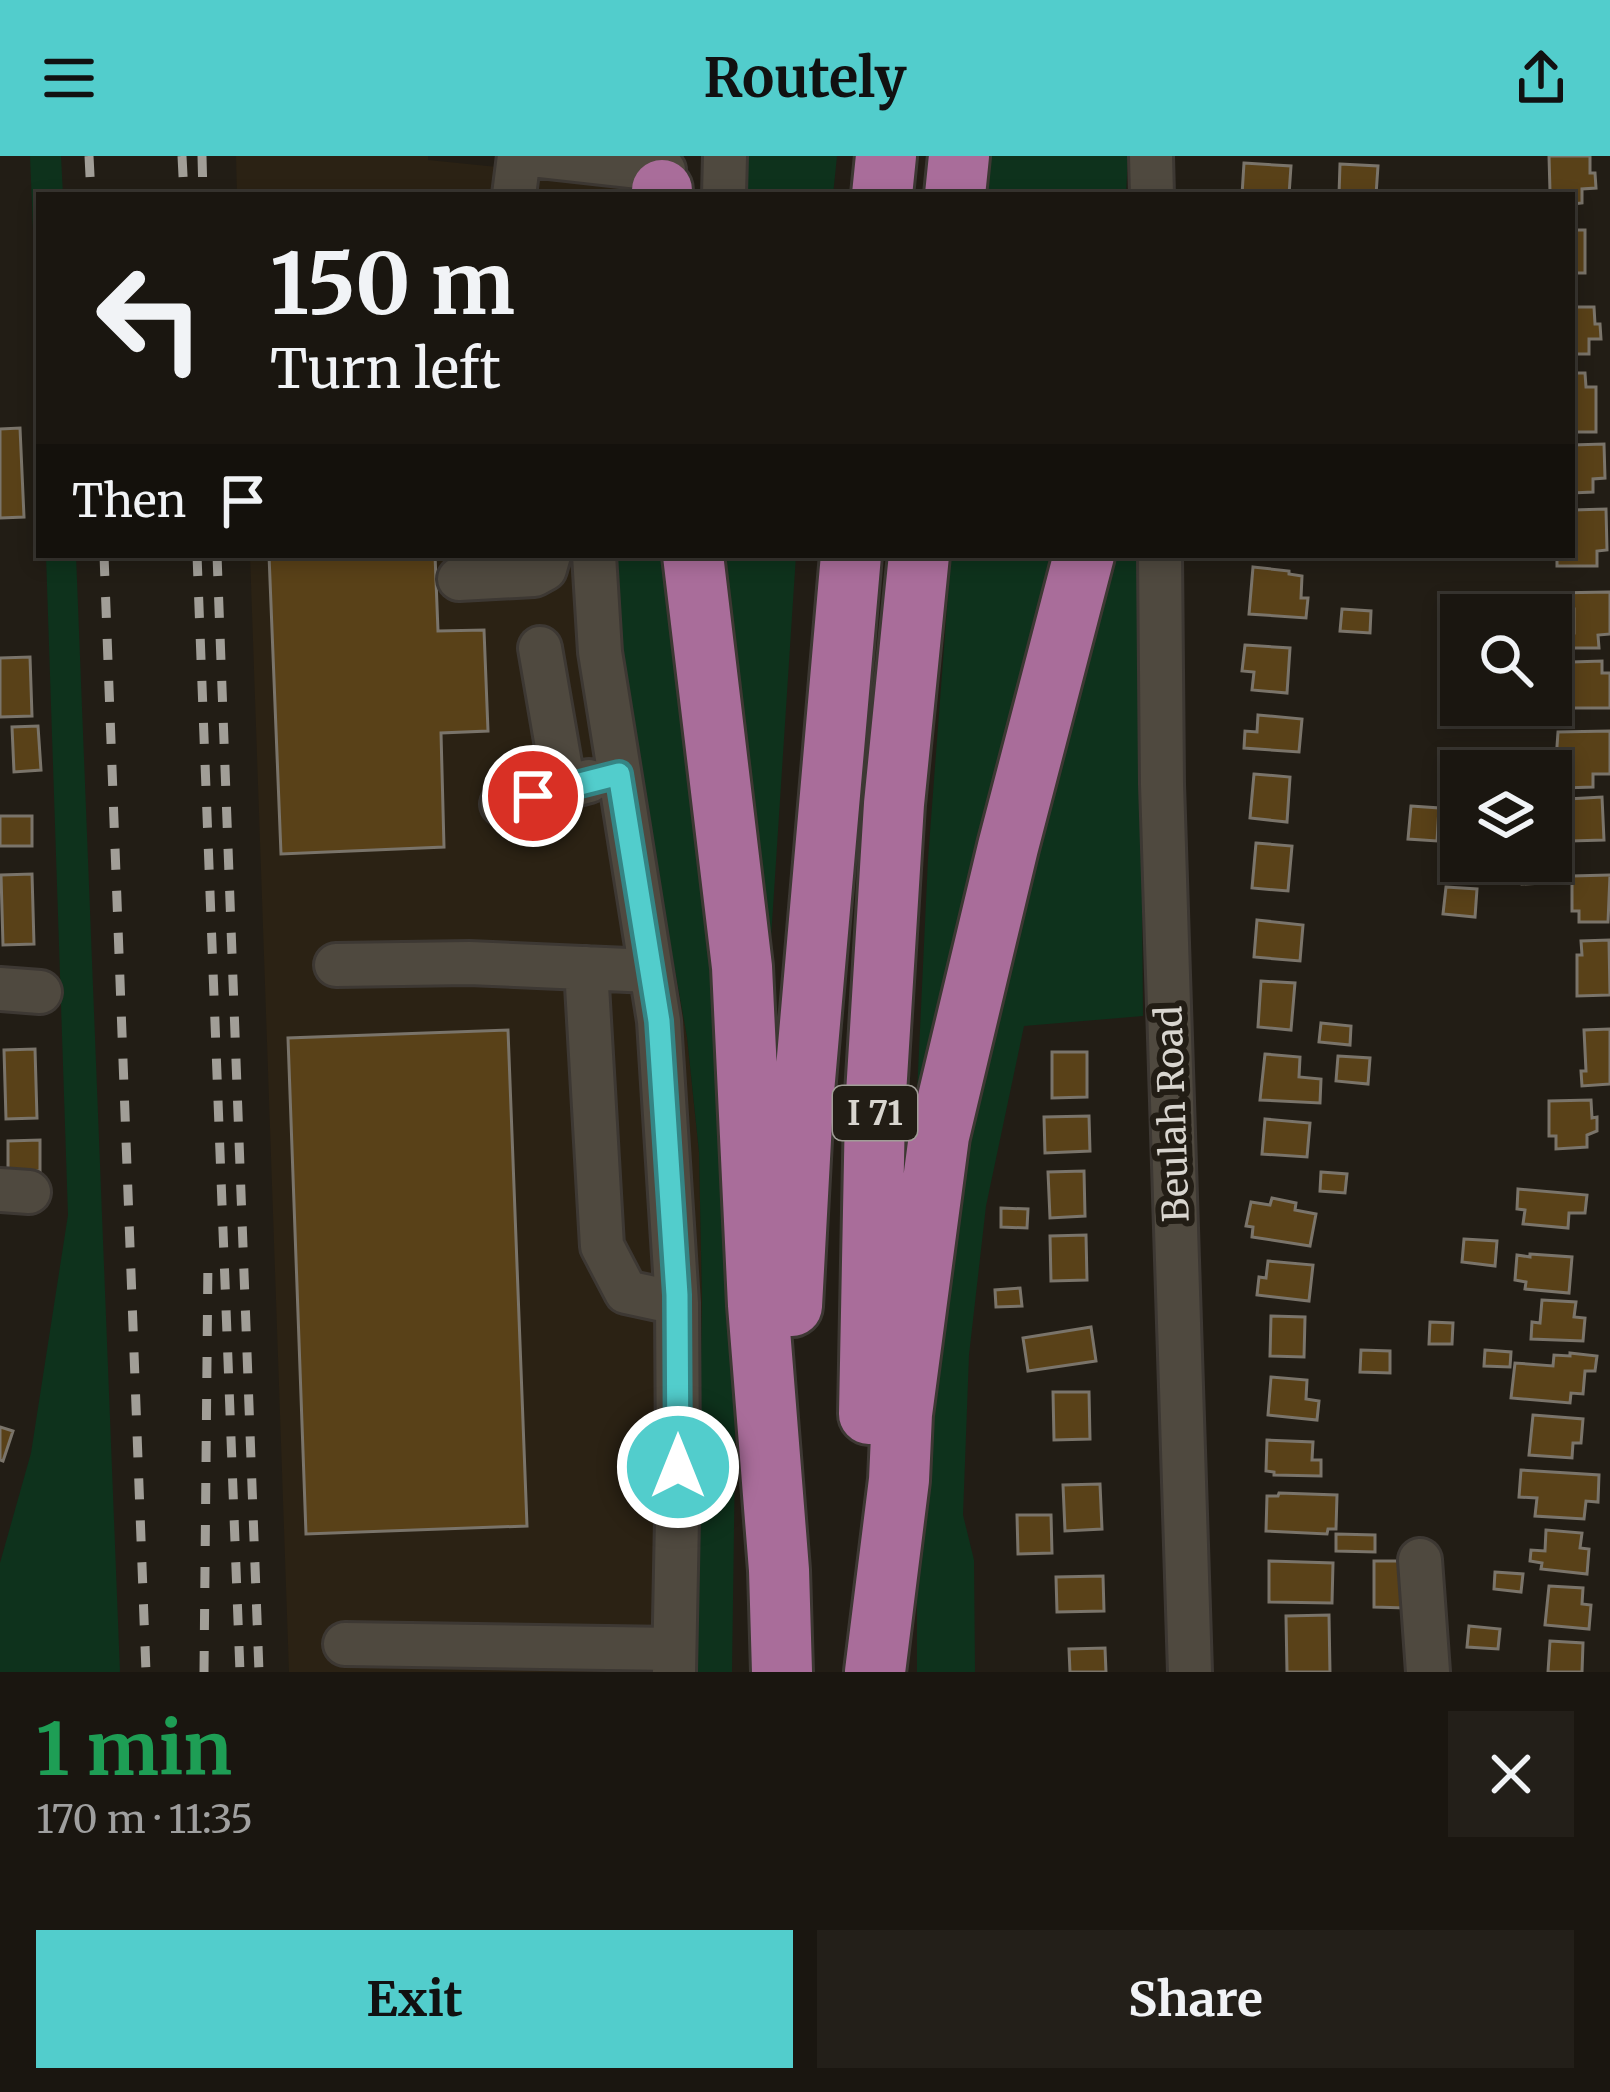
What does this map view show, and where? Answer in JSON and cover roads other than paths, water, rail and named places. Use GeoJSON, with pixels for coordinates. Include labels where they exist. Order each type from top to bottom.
{"type":"FeatureCollection","features":[{"type":"Feature","properties":{"kind":"highway"},"geometry":{"type":"LineString","coordinates":[[883,192],[886,156]]}},
{"type":"Feature","properties":{"kind":"highway"},"geometry":{"type":"LineString","coordinates":[[955,192],[959,156]]}},
{"type":"Feature","properties":{"kind":"highway"},"geometry":{"type":"LineString","coordinates":[[693,558],[742,967],[758,1305],[779,1570]]}},
{"type":"Feature","properties":{"kind":"highway","name":"I 71"},"geometry":{"type":"LineString","coordinates":[[782,1672],[779,1570],[803,1103],[851,558]]}},
{"type":"Feature","properties":{"kind":"highway","name":"I 71"},"geometry":{"type":"LineString","coordinates":[[863,1672],[875,1110],[894,803],[919,558]]}},
{"type":"Feature","properties":{"kind":"highway"},"geometry":{"type":"LineString","coordinates":[[875,1672],[902,1414],[939,1136],[1083,558]]}},
{"type":"Feature","properties":{"kind":"street"},"geometry":{"type":"LineString","coordinates":[[514,192],[519,156]]}},
{"type":"Feature","properties":{"kind":"street"},"geometry":{"type":"LineString","coordinates":[[539,156],[663,181]]}},
{"type":"Feature","properties":{"kind":"street"},"geometry":{"type":"LineString","coordinates":[[724,192],[725,156]]}},
{"type":"Feature","properties":{"kind":"street"},"geometry":{"type":"LineString","coordinates":[[1151,156],[1152,192]]}},
{"type":"Feature","properties":{"kind":"street"},"geometry":{"type":"LineString","coordinates":[[459,579],[534,575],[545,569],[548,558]]}},
{"type":"Feature","properties":{"kind":"street"},"geometry":{"type":"LineString","coordinates":[[345,1644],[674,1660],[677,1303],[659,1021],[599,652],[594,558]]}},
{"type":"Feature","properties":{"kind":"street","name":"Beulah Road"},"geometry":{"type":"LineString","coordinates":[[1160,558],[1163,831],[1190,1672]]}},
{"type":"Feature","properties":{"kind":"street"},"geometry":{"type":"LineString","coordinates":[[540,648],[564,787]]}},
{"type":"Feature","properties":{"kind":"street"},"geometry":{"type":"LineString","coordinates":[[502,804],[619,774]]}},
{"type":"Feature","properties":{"kind":"street"},"geometry":{"type":"LineString","coordinates":[[336,964],[651,970]]}},
{"type":"Feature","properties":{"kind":"street"},"geometry":{"type":"LineString","coordinates":[[586,968],[602,1246],[626,1292],[677,1303]]}},
{"type":"Feature","properties":{"kind":"street"},"geometry":{"type":"LineString","coordinates":[[1420,1560],[1428,1672]]}},
{"type":"Feature","properties":{"kind":"railway"},"geometry":{"type":"LineString","coordinates":[[89,156],[91,192]]}},
{"type":"Feature","properties":{"kind":"railway"},"geometry":{"type":"LineString","coordinates":[[182,156],[184,192]]}},
{"type":"Feature","properties":{"kind":"railway"},"geometry":{"type":"LineString","coordinates":[[202,156],[203,192]]}},
{"type":"Feature","properties":{"kind":"railway"},"geometry":{"type":"LineString","coordinates":[[104,558],[146,1672]]}},
{"type":"Feature","properties":{"kind":"railway"},"geometry":{"type":"LineString","coordinates":[[197,558],[240,1672]]}},
{"type":"Feature","properties":{"kind":"railway"},"geometry":{"type":"LineString","coordinates":[[217,558],[259,1672]]}},
{"type":"Feature","properties":{"kind":"railway"},"geometry":{"type":"LineString","coordinates":[[204,1672],[208,1256]]}}]}
